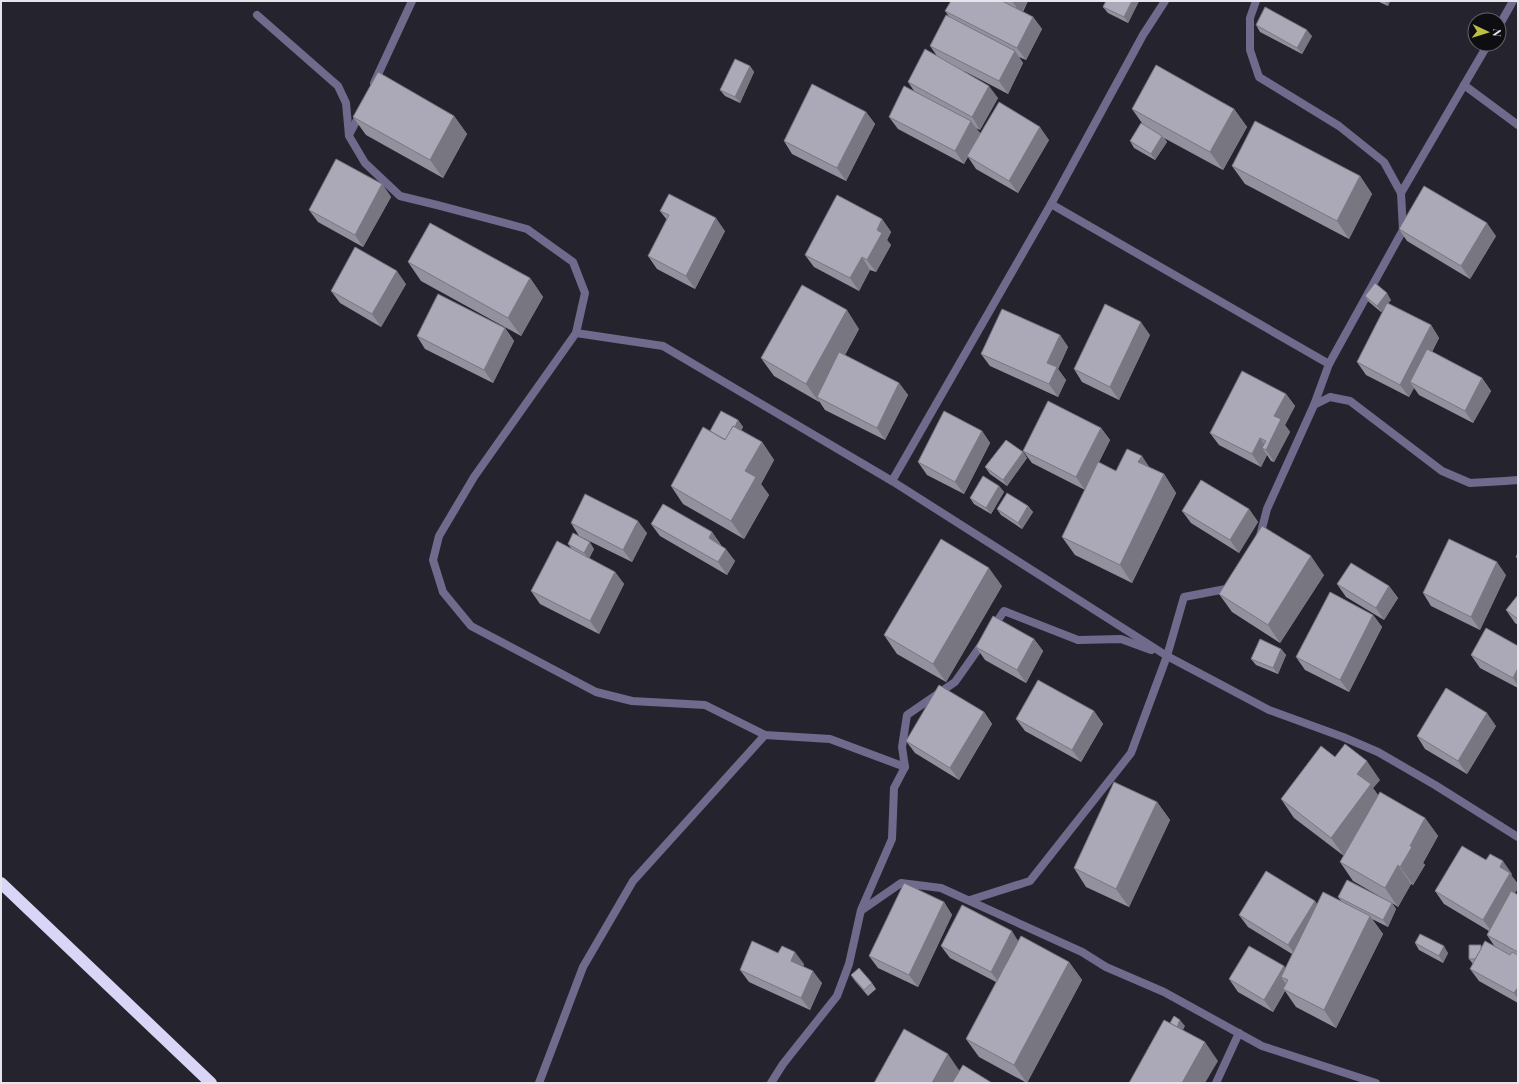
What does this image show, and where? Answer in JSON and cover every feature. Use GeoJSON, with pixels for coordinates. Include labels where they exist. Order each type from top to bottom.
{"type":"FeatureCollection","features":[{"type":"Feature","properties":{"kind":"highway"},"geometry":{"type":"LineString","coordinates":[[1,883],[211,1083]]}},
{"type":"Feature","properties":{"kind":"street"},"geometry":{"type":"LineString","coordinates":[[369,93],[412,1]]}},
{"type":"Feature","properties":{"kind":"street"},"geometry":{"type":"LineString","coordinates":[[892,481],[1051,204],[1143,35],[1165,1]]}},
{"type":"Feature","properties":{"kind":"street"},"geometry":{"type":"LineString","coordinates":[[1256,1],[1250,18],[1250,50],[1259,77],[1339,126],[1384,162],[1401,193],[1403,230],[1329,364],[1314,405],[1267,509],[1258,546]]}},
{"type":"Feature","properties":{"kind":"street"},"geometry":{"type":"LineString","coordinates":[[1507,12],[1513,1]]}},
{"type":"Feature","properties":{"kind":"street"},"geometry":{"type":"LineString","coordinates":[[257,15],[338,86],[346,103],[349,136],[366,163],[400,196],[528,229],[573,262],[585,293],[576,332],[474,477],[438,536],[433,560],[443,592],[472,626],[596,692],[632,701],[705,705],[764,735],[830,739],[905,767]]}},
{"type":"Feature","properties":{"kind":"street"},"geometry":{"type":"LineString","coordinates":[[1401,193],[1483,52]]}},
{"type":"Feature","properties":{"kind":"street"},"geometry":{"type":"LineString","coordinates":[[1464,85],[1518,125]]}},
{"type":"Feature","properties":{"kind":"street"},"geometry":{"type":"LineString","coordinates":[[349,136],[362,107]]}},
{"type":"Feature","properties":{"kind":"street"},"geometry":{"type":"LineString","coordinates":[[1051,204],[1329,364]]}},
{"type":"Feature","properties":{"kind":"street"},"geometry":{"type":"LineString","coordinates":[[576,332],[663,346],[892,481],[1166,656],[1269,710],[1378,752],[1435,785],[1518,837]]}},
{"type":"Feature","properties":{"kind":"street"},"geometry":{"type":"LineString","coordinates":[[1314,405],[1330,397],[1350,402],[1442,471],[1470,482],[1505,482],[1518,480]]}},
{"type":"Feature","properties":{"kind":"street"},"geometry":{"type":"LineString","coordinates":[[970,900],[1030,881],[1131,753],[1166,656],[1184,597],[1235,587],[1239,580]]}},
{"type":"Feature","properties":{"kind":"street"},"geometry":{"type":"LineString","coordinates":[[771,1083],[783,1064],[837,996],[849,964],[861,910],[892,839],[894,788],[905,767],[902,747],[907,715],[955,682],[1004,611],[1078,640],[1121,639],[1166,656]]}},
{"type":"Feature","properties":{"kind":"street"},"geometry":{"type":"LineString","coordinates":[[539,1083],[583,967],[633,881],[764,735]]}},
{"type":"Feature","properties":{"kind":"street"},"geometry":{"type":"LineString","coordinates":[[861,910],[901,883],[941,888],[1082,952],[1106,967],[1164,992],[1262,1046],[1376,1083]]}},
{"type":"Feature","properties":{"kind":"street"},"geometry":{"type":"LineString","coordinates":[[1216,1083],[1239,1033]]}},
{"type":"Feature","properties":{"kind":"building"},"geometry":{"type":"Polygon","coordinates":[[[951,1],[1002,1],[1033,17],[1017,48],[945,11],[951,1]]]}},
{"type":"Feature","properties":{"kind":"building"},"geometry":{"type":"Polygon","coordinates":[[[1106,1],[1132,1],[1124,17],[1103,7],[1106,1]]]}},
{"type":"Feature","properties":{"kind":"building"},"geometry":{"type":"Polygon","coordinates":[[[1265,7],[1307,30],[1297,48],[1256,25],[1265,7]]]}},
{"type":"Feature","properties":{"kind":"building"},"geometry":{"type":"Polygon","coordinates":[[[946,15],[1015,51],[999,81],[930,46],[946,15]]]}},
{"type":"Feature","properties":{"kind":"building"},"geometry":{"type":"Polygon","coordinates":[[[925,49],[989,86],[972,117],[908,82],[925,49]]]}},
{"type":"Feature","properties":{"kind":"building"},"geometry":{"type":"Polygon","coordinates":[[[735,59],[750,66],[735,97],[720,90],[735,59]]]}},
{"type":"Feature","properties":{"kind":"building"},"geometry":{"type":"Polygon","coordinates":[[[1156,65],[1234,109],[1210,152],[1132,109],[1156,65]]]}},
{"type":"Feature","properties":{"kind":"building"},"geometry":{"type":"Polygon","coordinates":[[[378,72],[454,116],[430,160],[353,117],[378,72]]]}},
{"type":"Feature","properties":{"kind":"building"},"geometry":{"type":"Polygon","coordinates":[[[812,84],[866,112],[837,168],[784,141],[812,84]]]}},
{"type":"Feature","properties":{"kind":"building"},"geometry":{"type":"Polygon","coordinates":[[[904,86],[971,121],[955,151],[889,117],[904,86]]]}},
{"type":"Feature","properties":{"kind":"building"},"geometry":{"type":"Polygon","coordinates":[[[999,102],[1040,127],[1009,181],[967,156],[999,102]]]}},
{"type":"Feature","properties":{"kind":"building"},"geometry":{"type":"Polygon","coordinates":[[[1255,121],[1360,176],[1337,221],[1232,166],[1255,121]]]}},
{"type":"Feature","properties":{"kind":"building"},"geometry":{"type":"Polygon","coordinates":[[[1141,123],[1162,136],[1151,154],[1130,141],[1141,123]]]}},
{"type":"Feature","properties":{"kind":"building"},"geometry":{"type":"Polygon","coordinates":[[[336,159],[382,184],[355,235],[309,210],[336,159]]]}},
{"type":"Feature","properties":{"kind":"building"},"geometry":{"type":"Polygon","coordinates":[[[1424,186],[1487,223],[1461,266],[1399,229],[1424,186]]]}},
{"type":"Feature","properties":{"kind":"building"},"geometry":{"type":"Polygon","coordinates":[[[669,194],[716,218],[686,276],[648,256],[669,215],[660,211],[669,194]]]}},
{"type":"Feature","properties":{"kind":"building"},"geometry":{"type":"Polygon","coordinates":[[[837,195],[882,219],[877,230],[882,233],[867,260],[862,257],[850,278],[805,255],[837,195]]]}},
{"type":"Feature","properties":{"kind":"building"},"geometry":{"type":"Polygon","coordinates":[[[430,223],[530,278],[508,318],[408,262],[430,223]]]}},
{"type":"Feature","properties":{"kind":"building"},"geometry":{"type":"Polygon","coordinates":[[[355,247],[397,271],[372,314],[331,291],[355,247]]]}},
{"type":"Feature","properties":{"kind":"building"},"geometry":{"type":"Polygon","coordinates":[[[1375,283],[1387,293],[1377,306],[1365,296],[1375,283]]]}},
{"type":"Feature","properties":{"kind":"building"},"geometry":{"type":"Polygon","coordinates":[[[802,285],[847,310],[806,384],[761,358],[802,285]]]}},
{"type":"Feature","properties":{"kind":"building"},"geometry":{"type":"Polygon","coordinates":[[[438,294],[505,328],[484,370],[417,336],[438,294]]]}},
{"type":"Feature","properties":{"kind":"building"},"geometry":{"type":"Polygon","coordinates":[[[1387,303],[1431,325],[1400,385],[1357,362],[1387,303]]]}},
{"type":"Feature","properties":{"kind":"building"},"geometry":{"type":"Polygon","coordinates":[[[1105,304],[1141,322],[1110,387],[1074,369],[1105,304]]]}},
{"type":"Feature","properties":{"kind":"building"},"geometry":{"type":"Polygon","coordinates":[[[1002,309],[1060,335],[1047,363],[1057,367],[1049,384],[981,354],[1002,309]]]}},
{"type":"Feature","properties":{"kind":"building"},"geometry":{"type":"Polygon","coordinates":[[[1427,349],[1482,378],[1465,411],[1410,382],[1427,349]]]}},
{"type":"Feature","properties":{"kind":"building"},"geometry":{"type":"Polygon","coordinates":[[[839,352],[899,383],[877,428],[817,397],[839,352]]]}},
{"type":"Feature","properties":{"kind":"building"},"geometry":{"type":"Polygon","coordinates":[[[1242,371],[1286,394],[1274,416],[1281,419],[1266,450],[1262,448],[1266,441],[1260,438],[1252,454],[1210,433],[1242,371]]]}},
{"type":"Feature","properties":{"kind":"building"},"geometry":{"type":"Polygon","coordinates":[[[1048,401],[1101,428],[1076,477],[1023,451],[1048,401]]]}},
{"type":"Feature","properties":{"kind":"building"},"geometry":{"type":"Polygon","coordinates":[[[721,411],[738,420],[735,427],[733,426],[726,440],[710,431],[721,411]]]}},
{"type":"Feature","properties":{"kind":"building"},"geometry":{"type":"Polygon","coordinates":[[[944,411],[982,431],[955,482],[918,462],[944,411]]]}},
{"type":"Feature","properties":{"kind":"building"},"geometry":{"type":"Polygon","coordinates":[[[733,426],[762,442],[745,471],[756,477],[731,521],[671,486],[703,427],[725,440],[733,426]]]}},
{"type":"Feature","properties":{"kind":"building"},"geometry":{"type":"Polygon","coordinates":[[[1006,440],[1023,452],[1003,480],[985,467],[1006,440]]]}},
{"type":"Feature","properties":{"kind":"building"},"geometry":{"type":"Polygon","coordinates":[[[1127,449],[1142,456],[1138,462],[1164,474],[1120,565],[1062,537],[1098,462],[1116,471],[1127,449]]]}},
{"type":"Feature","properties":{"kind":"building"},"geometry":{"type":"Polygon","coordinates":[[[983,476],[999,486],[986,508],[970,498],[983,476]]]}},
{"type":"Feature","properties":{"kind":"building"},"geometry":{"type":"Polygon","coordinates":[[[1201,480],[1249,509],[1230,540],[1182,511],[1201,480]]]}},
{"type":"Feature","properties":{"kind":"building"},"geometry":{"type":"Polygon","coordinates":[[[1007,493],[1028,506],[1018,523],[997,509],[1007,493]]]}},
{"type":"Feature","properties":{"kind":"building"},"geometry":{"type":"Polygon","coordinates":[[[585,494],[638,521],[623,550],[571,523],[585,494]]]}},
{"type":"Feature","properties":{"kind":"building"},"geometry":{"type":"Polygon","coordinates":[[[663,504],[712,532],[709,538],[726,549],[718,562],[651,524],[663,504]]]}},
{"type":"Feature","properties":{"kind":"building"},"geometry":{"type":"Polygon","coordinates":[[[1262,526],[1311,556],[1268,625],[1219,594],[1262,526]]]}},
{"type":"Feature","properties":{"kind":"building"},"geometry":{"type":"Polygon","coordinates":[[[573,533],[590,542],[584,553],[568,544],[573,533]]]}},
{"type":"Feature","properties":{"kind":"building"},"geometry":{"type":"Polygon","coordinates":[[[941,539],[989,568],[933,664],[884,635],[941,539]]]}},
{"type":"Feature","properties":{"kind":"building"},"geometry":{"type":"Polygon","coordinates":[[[1449,539],[1497,562],[1471,617],[1423,593],[1449,539]]]}},
{"type":"Feature","properties":{"kind":"building"},"geometry":{"type":"Polygon","coordinates":[[[557,541],[615,572],[590,621],[531,591],[557,541]]]}},
{"type":"Feature","properties":{"kind":"building"},"geometry":{"type":"Polygon","coordinates":[[[1351,563],[1389,586],[1376,608],[1337,584],[1351,563]]]}},
{"type":"Feature","properties":{"kind":"building"},"geometry":{"type":"Polygon","coordinates":[[[1330,592],[1373,615],[1340,680],[1296,657],[1330,592]]]}},
{"type":"Feature","properties":{"kind":"building"},"geometry":{"type":"Polygon","coordinates":[[[1518,595],[1518,619],[1506,610],[1518,595]]]}},
{"type":"Feature","properties":{"kind":"building"},"geometry":{"type":"Polygon","coordinates":[[[993,616],[1034,639],[1017,670],[976,647],[993,616]]]}},
{"type":"Feature","properties":{"kind":"building"},"geometry":{"type":"Polygon","coordinates":[[[1486,628],[1518,646],[1518,668],[1513,678],[1471,655],[1486,628]]]}},
{"type":"Feature","properties":{"kind":"building"},"geometry":{"type":"Polygon","coordinates":[[[1260,639],[1281,649],[1273,668],[1251,659],[1260,639]]]}},
{"type":"Feature","properties":{"kind":"building"},"geometry":{"type":"Polygon","coordinates":[[[1038,680],[1094,711],[1072,750],[1016,719],[1038,680]]]}},
{"type":"Feature","properties":{"kind":"building"},"geometry":{"type":"Polygon","coordinates":[[[939,685],[984,712],[950,768],[906,741],[939,685]]]}},
{"type":"Feature","properties":{"kind":"building"},"geometry":{"type":"Polygon","coordinates":[[[1446,688],[1487,713],[1458,761],[1417,736],[1446,688]]]}},
{"type":"Feature","properties":{"kind":"building"},"geometry":{"type":"Polygon","coordinates":[[[1345,744],[1367,761],[1357,774],[1371,784],[1331,838],[1281,799],[1321,746],[1335,757],[1345,744]]]}},
{"type":"Feature","properties":{"kind":"building"},"geometry":{"type":"Polygon","coordinates":[[[1114,782],[1157,802],[1116,889],[1074,868],[1114,782]]]}},
{"type":"Feature","properties":{"kind":"building"},"geometry":{"type":"Polygon","coordinates":[[[1380,792],[1425,818],[1410,846],[1412,847],[1400,867],[1398,865],[1385,888],[1340,862],[1380,792]]]}},
{"type":"Feature","properties":{"kind":"building"},"geometry":{"type":"Polygon","coordinates":[[[1462,846],[1486,860],[1490,854],[1503,861],[1500,867],[1510,873],[1483,920],[1435,891],[1462,846]]]}},
{"type":"Feature","properties":{"kind":"building"},"geometry":{"type":"Polygon","coordinates":[[[1266,871],[1315,901],[1288,945],[1239,915],[1266,871]]]}},
{"type":"Feature","properties":{"kind":"building"},"geometry":{"type":"Polygon","coordinates":[[[1347,880],[1392,903],[1383,920],[1338,897],[1347,880]]]}},
{"type":"Feature","properties":{"kind":"building"},"geometry":{"type":"Polygon","coordinates":[[[904,883],[944,902],[909,975],[869,956],[904,883]]]}},
{"type":"Feature","properties":{"kind":"building"},"geometry":{"type":"Polygon","coordinates":[[[1511,891],[1518,895],[1518,952],[1487,935],[1511,891]]]}},
{"type":"Feature","properties":{"kind":"building"},"geometry":{"type":"Polygon","coordinates":[[[1323,892],[1370,916],[1324,1010],[1283,989],[1288,980],[1281,977],[1323,892]]]}},
{"type":"Feature","properties":{"kind":"building"},"geometry":{"type":"Polygon","coordinates":[[[962,905],[1012,931],[991,972],[941,946],[962,905]]]}},
{"type":"Feature","properties":{"kind":"building"},"geometry":{"type":"Polygon","coordinates":[[[1420,934],[1444,946],[1439,956],[1415,943],[1420,934]]]}},
{"type":"Feature","properties":{"kind":"building"},"geometry":{"type":"Polygon","coordinates":[[[1021,936],[1069,962],[1014,1065],[966,1039],[1021,936]]]}},
{"type":"Feature","properties":{"kind":"building"},"geometry":{"type":"Polygon","coordinates":[[[752,941],[778,953],[782,946],[795,952],[791,961],[813,971],[801,998],[740,970],[752,941]]]}},
{"type":"Feature","properties":{"kind":"building"},"geometry":{"type":"Polygon","coordinates":[[[1485,941],[1510,955],[1512,952],[1518,955],[1518,987],[1514,993],[1470,969],[1485,941]]]}},
{"type":"Feature","properties":{"kind":"building"},"geometry":{"type":"Polygon","coordinates":[[[1469,945],[1481,945],[1481,949],[1475,959],[1469,959],[1469,945]]]}},
{"type":"Feature","properties":{"kind":"building"},"geometry":{"type":"Polygon","coordinates":[[[1249,946],[1284,966],[1264,1000],[1229,979],[1249,946]]]}},
{"type":"Feature","properties":{"kind":"building"},"geometry":{"type":"Polygon","coordinates":[[[859,968],[872,983],[864,990],[851,975],[859,968]]]}},
{"type":"Feature","properties":{"kind":"building"},"geometry":{"type":"Polygon","coordinates":[[[1174,1016],[1180,1020],[1177,1027],[1170,1023],[1174,1016]]]}},
{"type":"Feature","properties":{"kind":"building"},"geometry":{"type":"Polygon","coordinates":[[[1164,1020],[1205,1042],[1182,1083],[1129,1083],[1164,1020]]]}},
{"type":"Feature","properties":{"kind":"building"},"geometry":{"type":"Polygon","coordinates":[[[904,1029],[948,1054],[932,1083],[874,1083],[904,1029]]]}},
{"type":"Feature","properties":{"kind":"building"},"geometry":{"type":"Polygon","coordinates":[[[963,1065],[992,1083],[952,1083],[963,1065]]]}}]}
